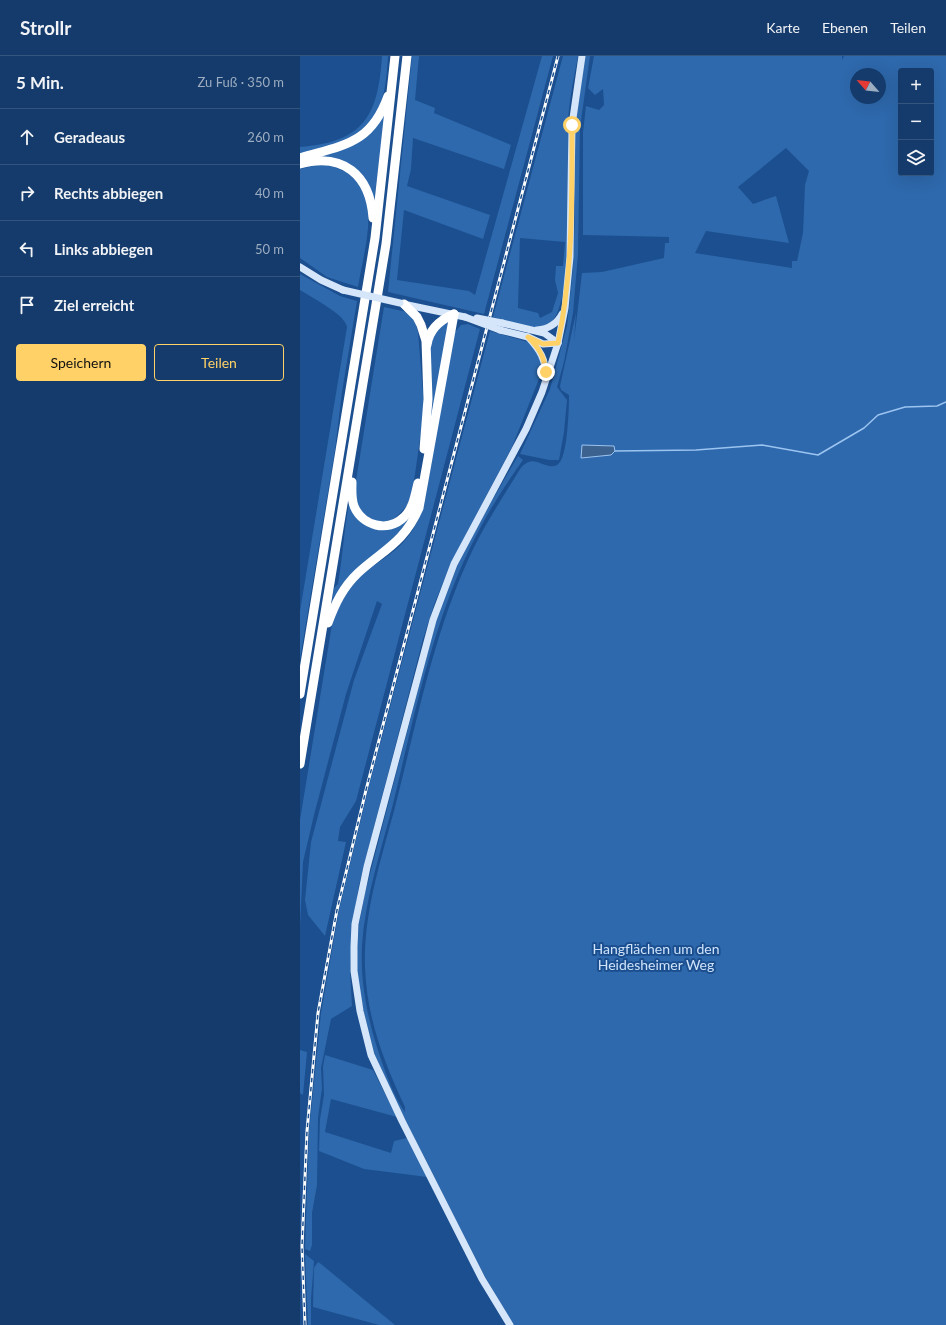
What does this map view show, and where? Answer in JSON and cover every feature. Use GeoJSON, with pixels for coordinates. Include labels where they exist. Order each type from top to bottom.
{"type":"FeatureCollection","features":[{"type":"Feature","properties":{"kind":"highway"},"geometry":{"type":"LineString","coordinates":[[300,694],[375,238],[395,56]]}},
{"type":"Feature","properties":{"kind":"highway"},"geometry":{"type":"LineString","coordinates":[[300,764],[356,433],[386,244],[407,56]]}},
{"type":"Feature","properties":{"kind":"highway"},"geometry":{"type":"LineString","coordinates":[[300,158],[344,145],[363,136],[379,118],[393,82]]}},
{"type":"Feature","properties":{"kind":"highway"},"geometry":{"type":"LineString","coordinates":[[300,164],[317,161],[332,162],[344,166],[356,174],[369,193],[372,203],[375,238]]}},
{"type":"Feature","properties":{"kind":"highway"},"geometry":{"type":"LineString","coordinates":[[356,433],[352,496],[356,512],[368,522],[375,525],[383,526],[398,522],[409,511],[412,504],[423,453],[428,399],[425,337],[417,317],[402,304]]}},
{"type":"Feature","properties":{"kind":"highway"},"geometry":{"type":"LineString","coordinates":[[426,350],[427,341],[434,328],[445,318],[454,314]]}},
{"type":"Feature","properties":{"kind":"highway"},"geometry":{"type":"LineString","coordinates":[[319,648],[334,607],[341,593],[358,573],[385,552],[401,537],[414,519],[419,508],[454,314]]}},
{"type":"Feature","properties":{"kind":"main road"},"geometry":{"type":"LineString","coordinates":[[510,1325],[482,1279],[383,1084],[371,1055],[360,1010],[354,971],[355,924],[367,867],[437,608],[454,564],[508,465],[542,392],[558,343],[570,257],[572,125],[582,56]]}},
{"type":"Feature","properties":{"kind":"main road"},"geometry":{"type":"LineString","coordinates":[[300,267],[321,280],[343,290],[402,304],[465,316],[530,334],[544,333],[558,343]]}},
{"type":"Feature","properties":{"kind":"main road"},"geometry":{"type":"LineString","coordinates":[[530,334],[549,327],[557,322],[564,308]]}},
{"type":"Feature","properties":{"kind":"main road"},"geometry":{"type":"LineString","coordinates":[[530,334],[543,344],[558,343]]}},
{"type":"Feature","properties":{"kind":"main road"},"geometry":{"type":"LineString","coordinates":[[530,334],[545,363],[546,372],[542,392]]}},
{"type":"Feature","properties":{"kind":"green space"},"geometry":{"type":"Polygon","coordinates":[[[382,56],[388,56],[384,92],[381,104],[370,124],[362,132],[345,142],[300,154],[300,147],[322,144],[339,139],[353,132],[364,122],[371,110],[376,95],[380,77],[382,56]]]}},
{"type":"Feature","properties":{"kind":"green space"},"geometry":{"type":"Polygon","coordinates":[[[412,56],[419,56],[415,100],[435,108],[434,113],[511,145],[504,169],[413,138],[411,169],[407,186],[490,215],[483,239],[404,210],[397,280],[469,291],[475,295],[542,56],[553,56],[484,314],[388,292],[412,56]]]}},
{"type":"Feature","properties":{"kind":"green space"},"geometry":{"type":"Polygon","coordinates":[[[563,56],[578,56],[568,122],[569,195],[567,259],[564,288],[559,309],[551,322],[545,326],[538,327],[522,326],[493,317],[563,56]],[[520,238],[518,308],[538,313],[540,318],[552,312],[558,293],[555,280],[556,266],[563,266],[565,242],[520,238]]]}},
{"type":"Feature","properties":{"kind":"green space"},"geometry":{"type":"Polygon","coordinates":[[[585,56],[590,56],[580,128],[578,254],[573,313],[564,362],[557,387],[567,400],[564,432],[559,460],[549,460],[520,454],[550,389],[567,326],[573,269],[575,126],[585,56]]]}},
{"type":"Feature","properties":{"kind":"green space","name":"Hangflächen um den Heidesheimer Weg"},"geometry":{"type":"Polygon","coordinates":[[[594,56],[842,56],[842,60],[844,56],[946,56],[946,1325],[513,1325],[485,1277],[400,1111],[374,1053],[363,1010],[357,973],[359,924],[365,893],[436,621],[457,566],[487,509],[518,456],[523,460],[486,517],[461,567],[448,599],[417,702],[366,910],[362,946],[364,993],[374,1039],[390,1085],[405,1112],[405,1107],[390,1073],[373,1023],[366,987],[365,947],[374,885],[435,649],[468,560],[492,514],[520,469],[525,464],[534,461],[547,466],[557,465],[561,461],[564,454],[569,410],[569,395],[561,390],[560,386],[576,313],[574,341],[582,273],[602,272],[664,258],[665,243],[669,243],[669,237],[583,235],[583,132],[586,106],[599,110],[604,105],[603,89],[595,95],[588,88],[594,56]],[[786,148],[738,187],[753,204],[776,196],[789,243],[706,231],[695,253],[792,268],[792,261],[797,261],[803,233],[805,185],[809,171],[786,148]]]}},
{"type":"Feature","properties":{"kind":"green space"},"geometry":{"type":"Polygon","coordinates":[[[386,110],[374,202],[359,173],[309,159],[357,143],[386,110]]]}},
{"type":"Feature","properties":{"kind":"green space"},"geometry":{"type":"Polygon","coordinates":[[[322,164],[343,171],[357,182],[365,196],[368,212],[368,230],[358,287],[327,277],[300,258],[300,169],[322,164]]]}},
{"type":"Feature","properties":{"kind":"green space"},"geometry":{"type":"Polygon","coordinates":[[[300,274],[340,296],[357,301],[342,392],[335,450],[300,659],[300,611],[347,327],[345,322],[334,312],[300,290],[300,274]]]}},
{"type":"Feature","properties":{"kind":"green space"},"geometry":{"type":"Polygon","coordinates":[[[384,307],[407,312],[415,321],[418,332],[423,393],[423,418],[413,488],[407,506],[395,518],[382,524],[365,517],[362,514],[357,506],[354,493],[384,307]]]}},
{"type":"Feature","properties":{"kind":"green space"},"geometry":{"type":"Polygon","coordinates":[[[446,322],[448,324],[430,435],[430,356],[434,335],[436,331],[446,322]]]}},
{"type":"Feature","properties":{"kind":"green space"},"geometry":{"type":"Polygon","coordinates":[[[468,324],[480,329],[356,801],[340,827],[338,841],[346,842],[325,936],[308,915],[305,900],[311,842],[354,680],[382,604],[377,601],[346,694],[314,815],[303,862],[300,927],[300,820],[332,624],[343,599],[354,582],[363,573],[399,546],[409,536],[419,519],[424,506],[454,333],[461,325],[468,324]]]}},
{"type":"Feature","properties":{"kind":"green space"},"geometry":{"type":"Polygon","coordinates":[[[490,331],[528,342],[533,346],[540,357],[541,367],[539,379],[512,447],[453,559],[435,602],[423,639],[359,885],[353,922],[350,970],[352,1006],[331,1019],[321,1068],[322,1088],[318,1118],[317,1185],[312,1213],[312,1245],[310,1251],[305,1249],[309,1131],[321,1013],[339,910],[369,786],[490,331]]]}},
{"type":"Feature","properties":{"kind":"green space"},"geometry":{"type":"Polygon","coordinates":[[[350,499],[374,528],[408,517],[409,524],[332,602],[334,588],[338,584],[350,499]]]}},
{"type":"Feature","properties":{"kind":"green space"},"geometry":{"type":"Polygon","coordinates":[[[300,1050],[307,1052],[303,1095],[300,1093],[300,1050]]]}},
{"type":"Feature","properties":{"kind":"green space"},"geometry":{"type":"Polygon","coordinates":[[[325,1055],[373,1070],[397,1117],[331,1099],[325,1132],[391,1153],[394,1141],[407,1138],[427,1177],[364,1169],[319,1151],[320,1119],[324,1095],[323,1067],[325,1055]]]}},
{"type":"Feature","properties":{"kind":"green space"},"geometry":{"type":"Polygon","coordinates":[[[305,1254],[314,1261],[311,1299],[311,1325],[308,1325],[305,1254]]]}},
{"type":"Feature","properties":{"kind":"green space"},"geometry":{"type":"Polygon","coordinates":[[[318,1262],[395,1325],[379,1325],[313,1307],[314,1268],[318,1262]]]}},
{"type":"Feature","properties":{"kind":"shaded area"},"geometry":{"type":"Polygon","coordinates":[[[582,445],[614,446],[615,451],[611,455],[581,458],[582,445]]]}},
{"type":"Feature","properties":{"kind":"waterway"},"geometry":{"type":"LineString","coordinates":[[615,451],[696,450],[762,445],[818,455],[864,428],[878,415],[905,407],[937,406],[946,402]]}},
{"type":"Feature","properties":{"kind":"railway"},"geometry":{"type":"LineString","coordinates":[[305,1325],[302,1246],[307,1131],[318,1013],[337,910],[366,790],[558,56]]}},
{"type":"Feature","properties":{"kind":"route"},"geometry":{"type":"LineString","coordinates":[[546,372],[543,355],[528,337],[543,344],[553,345],[558,343],[562,325],[570,257],[572,207],[572,125]]}}]}
